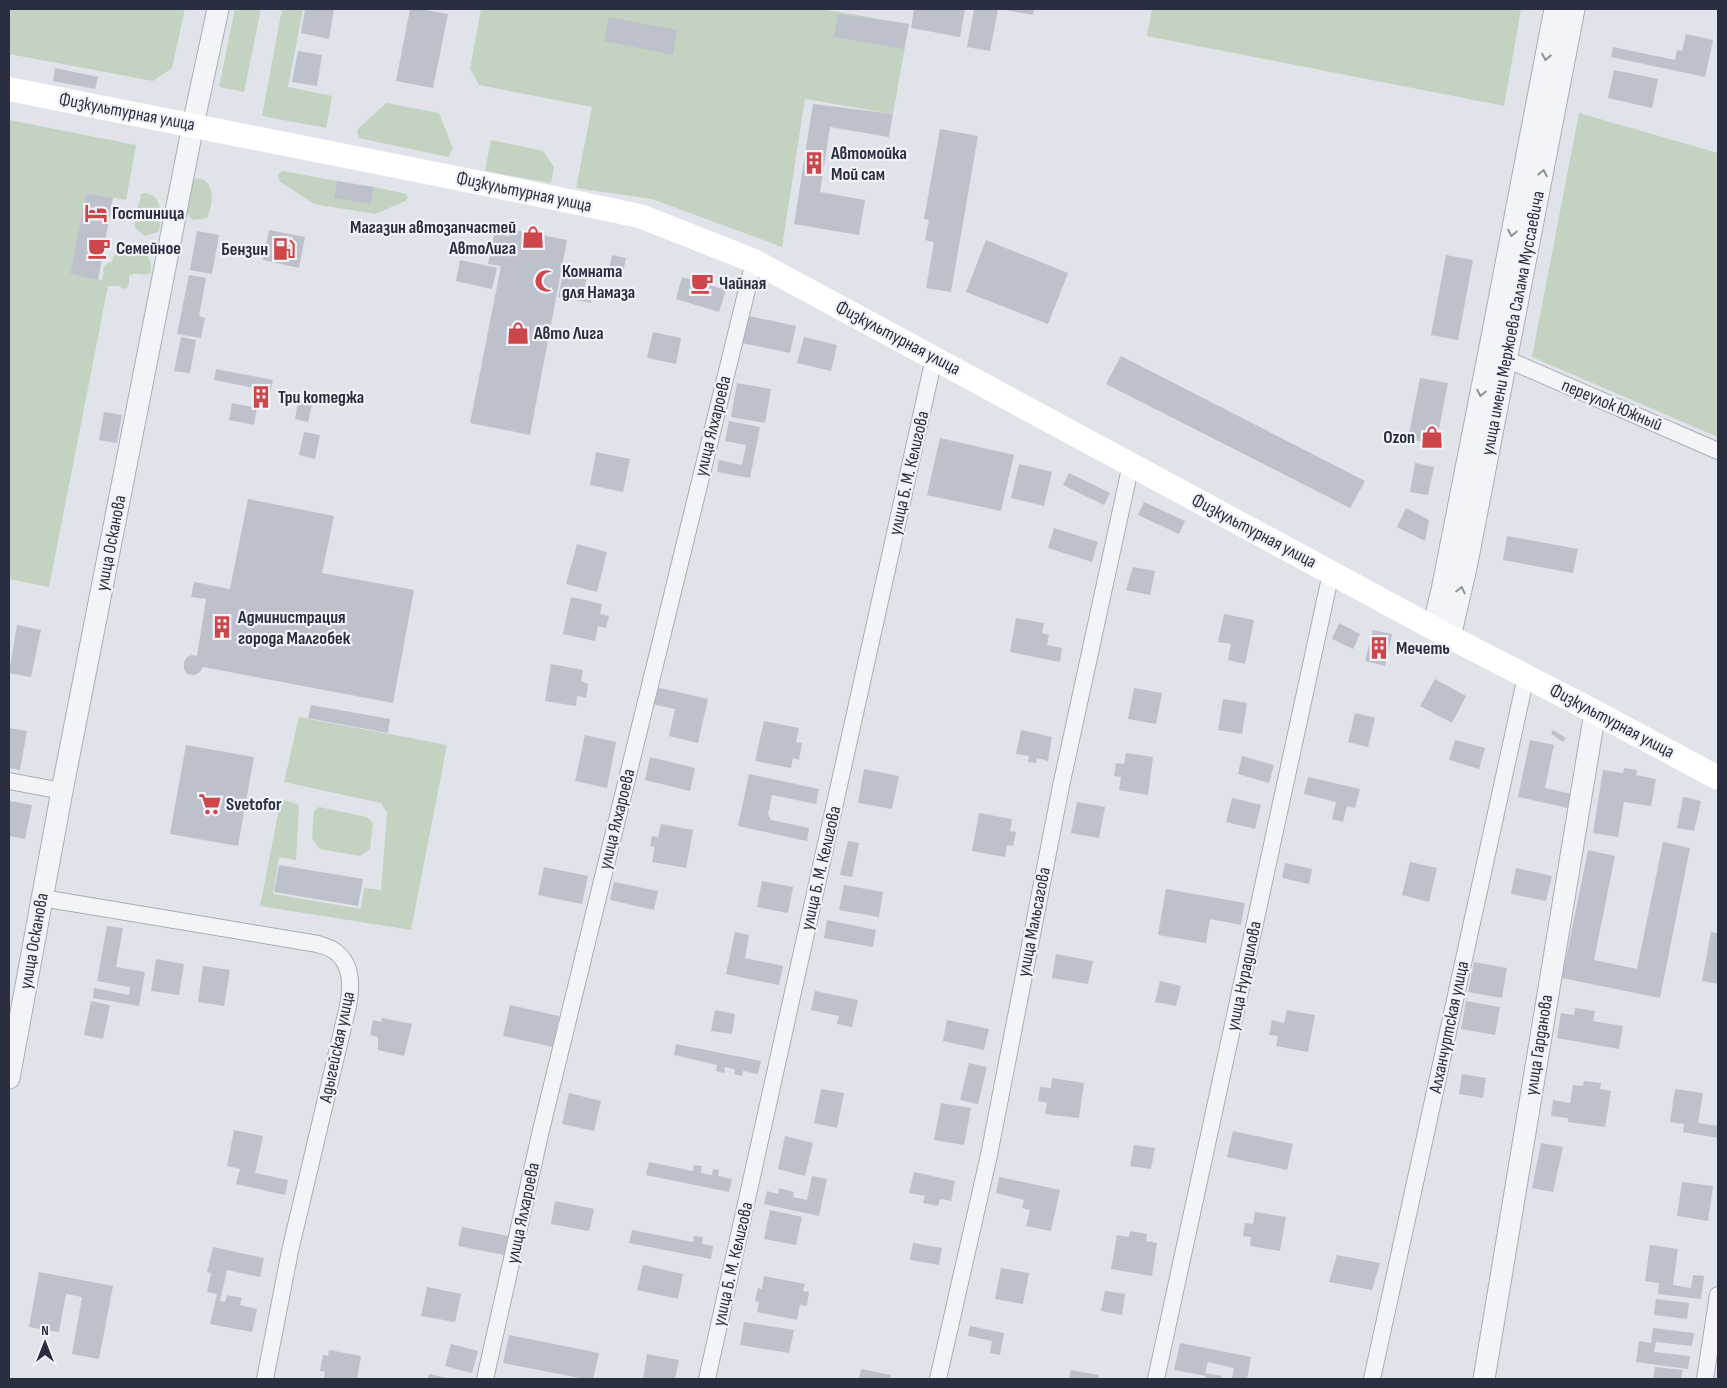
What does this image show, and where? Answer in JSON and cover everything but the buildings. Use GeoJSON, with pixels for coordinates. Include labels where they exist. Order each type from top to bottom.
{"type":"FeatureCollection","features":[{"type":"Feature","properties":{"kind":"main road","name":"Физкультурная улица"},"geometry":{"type":"LineString","coordinates":[[9,89],[640,216],[754,261],[1331,573],[1718,778]]}},
{"type":"Feature","properties":{"kind":"street","name":"улица Осканова"},"geometry":{"type":"LineString","coordinates":[[9,1078],[12,1045],[193,125],[218,9]]}},
{"type":"Feature","properties":{"kind":"street","name":"улица имени Мержоева Салама Муссаевича"},"geometry":{"type":"LineString","coordinates":[[1442,632],[1442,590],[1492,342],[1555,9]]}},
{"type":"Feature","properties":{"kind":"street","name":"улица имени Мержоева Салама Муссаевича"},"geometry":{"type":"LineString","coordinates":[[1442,632],[1466,568],[1574,9]]}},
{"type":"Feature","properties":{"kind":"street","name":"улица Ялхароева"},"geometry":{"type":"LineString","coordinates":[[485,1379],[541,1130],[754,261]]}},
{"type":"Feature","properties":{"kind":"street","name":"улица Б. М. Келигова"},"geometry":{"type":"LineString","coordinates":[[707,1379],[934,358]]}},
{"type":"Feature","properties":{"kind":"street","name":"переулок Южный"},"geometry":{"type":"LineString","coordinates":[[1506,359],[1718,451]]}},
{"type":"Feature","properties":{"kind":"street","name":"улица Мальсагова"},"geometry":{"type":"LineString","coordinates":[[938,1379],[989,1155],[1061,786],[1131,464]]}},
{"type":"Feature","properties":{"kind":"street","name":"улица Нурадилова"},"geometry":{"type":"LineString","coordinates":[[1156,1379],[1331,573]]}},
{"type":"Feature","properties":{"kind":"street","name":"Алханчуртская улица"},"geometry":{"type":"LineString","coordinates":[[1372,1379],[1526,676]]}},
{"type":"Feature","properties":{"kind":"street","name":"улица Гарданова"},"geometry":{"type":"LineString","coordinates":[[1484,1379],[1595,712]]}},
{"type":"Feature","properties":{"kind":"street"},"geometry":{"type":"LineString","coordinates":[[9,781],[62,791]]}},
{"type":"Feature","properties":{"kind":"street","name":"Адыгейская улица"},"geometry":{"type":"LineString","coordinates":[[42,898],[318,944],[334,950],[345,961],[352,989],[290,1251],[265,1379]]}},
{"type":"Feature","properties":{"kind":"street"},"geometry":{"type":"LineString","coordinates":[[1705,1379],[1718,1295]]}},
{"type":"Feature","properties":{"kind":"green space"},"geometry":{"type":"Polygon","coordinates":[[[9,9],[185,9],[172,68],[153,81],[9,54],[9,9]]]}},
{"type":"Feature","properties":{"kind":"green space"},"geometry":{"type":"Polygon","coordinates":[[[235,9],[261,9],[244,92],[219,87],[235,9]]]}},
{"type":"Feature","properties":{"kind":"green space"},"geometry":{"type":"Polygon","coordinates":[[[282,9],[303,9],[288,87],[332,96],[326,128],[262,116],[282,9]]]}},
{"type":"Feature","properties":{"kind":"green space"},"geometry":{"type":"Polygon","coordinates":[[[481,9],[821,9],[909,24],[893,114],[805,99],[782,247],[652,199],[576,188],[592,107],[479,85],[470,69],[481,9]]]}},
{"type":"Feature","properties":{"kind":"green space"},"geometry":{"type":"Polygon","coordinates":[[[1152,9],[1521,9],[1504,106],[1147,36],[1152,9]]]}},
{"type":"Feature","properties":{"kind":"green space"},"geometry":{"type":"Polygon","coordinates":[[[386,103],[439,113],[453,149],[448,157],[359,138],[357,130],[386,103]]]}},
{"type":"Feature","properties":{"kind":"green space"},"geometry":{"type":"Polygon","coordinates":[[[1579,113],[1718,153],[1718,437],[1532,357],[1579,113]]]}},
{"type":"Feature","properties":{"kind":"green space"},"geometry":{"type":"Polygon","coordinates":[[[9,120],[136,145],[126,200],[86,193],[70,274],[102,280],[105,266],[112,262],[116,253],[125,253],[129,245],[138,245],[148,256],[151,266],[151,273],[129,275],[127,288],[122,289],[119,286],[108,286],[49,587],[9,579],[9,120]]]}},
{"type":"Feature","properties":{"kind":"green space"},"geometry":{"type":"Polygon","coordinates":[[[491,140],[543,151],[554,167],[551,183],[485,171],[491,140]]]}},
{"type":"Feature","properties":{"kind":"green space"},"geometry":{"type":"Polygon","coordinates":[[[283,171],[337,181],[335,198],[371,203],[374,187],[406,194],[408,197],[406,201],[375,214],[314,204],[279,181],[278,174],[283,171]]]}},
{"type":"Feature","properties":{"kind":"green space"},"geometry":{"type":"Polygon","coordinates":[[[198,178],[208,184],[212,200],[207,218],[193,220],[184,210],[191,181],[198,178]]]}},
{"type":"Feature","properties":{"kind":"green space"},"geometry":{"type":"Polygon","coordinates":[[[145,193],[155,198],[158,203],[161,221],[158,232],[144,236],[134,226],[141,194],[145,193]]]}},
{"type":"Feature","properties":{"kind":"green space"},"geometry":{"type":"Polygon","coordinates":[[[299,717],[447,745],[411,930],[260,906],[281,799],[299,806],[296,860],[279,857],[273,894],[361,909],[364,888],[381,890],[387,813],[381,803],[284,782],[299,717]]]}},
{"type":"Feature","properties":{"kind":"green space"},"geometry":{"type":"Polygon","coordinates":[[[319,807],[367,817],[373,823],[370,849],[360,856],[320,849],[312,839],[314,811],[319,807]]]}},
{"type":"Feature","properties":{"kind":"place","name":"Автомойка Мой сам"},"geometry":{"type":"Point","coordinates":[814,163]}},
{"type":"Feature","properties":{"kind":"place","name":"Гостиница"},"geometry":{"type":"Point","coordinates":[96,213]}},
{"type":"Feature","properties":{"kind":"place","name":"Магазин автозапчастей АвтоЛига"},"geometry":{"type":"Point","coordinates":[533,237]}},
{"type":"Feature","properties":{"kind":"place","name":"Семейное"},"geometry":{"type":"Point","coordinates":[99,248]}},
{"type":"Feature","properties":{"kind":"place","name":"Бензин"},"geometry":{"type":"Point","coordinates":[284,249]}},
{"type":"Feature","properties":{"kind":"place","name":"Комната для Намаза"},"geometry":{"type":"Point","coordinates":[546,281]}},
{"type":"Feature","properties":{"kind":"place","name":"Чайная"},"geometry":{"type":"Point","coordinates":[702,283]}},
{"type":"Feature","properties":{"kind":"place","name":"Авто Лига"},"geometry":{"type":"Point","coordinates":[518,333]}},
{"type":"Feature","properties":{"kind":"place","name":"Три котеджа"},"geometry":{"type":"Point","coordinates":[261,397]}},
{"type":"Feature","properties":{"kind":"place","name":"Ozon"},"geometry":{"type":"Point","coordinates":[1432,437]}},
{"type":"Feature","properties":{"kind":"place","name":"Администрация города Малгобек"},"geometry":{"type":"Point","coordinates":[222,627]}},
{"type":"Feature","properties":{"kind":"place","name":"Мечеть"},"geometry":{"type":"Point","coordinates":[1379,648]}},
{"type":"Feature","properties":{"kind":"place","name":"Svetofor"},"geometry":{"type":"Point","coordinates":[210,804]}}]}
